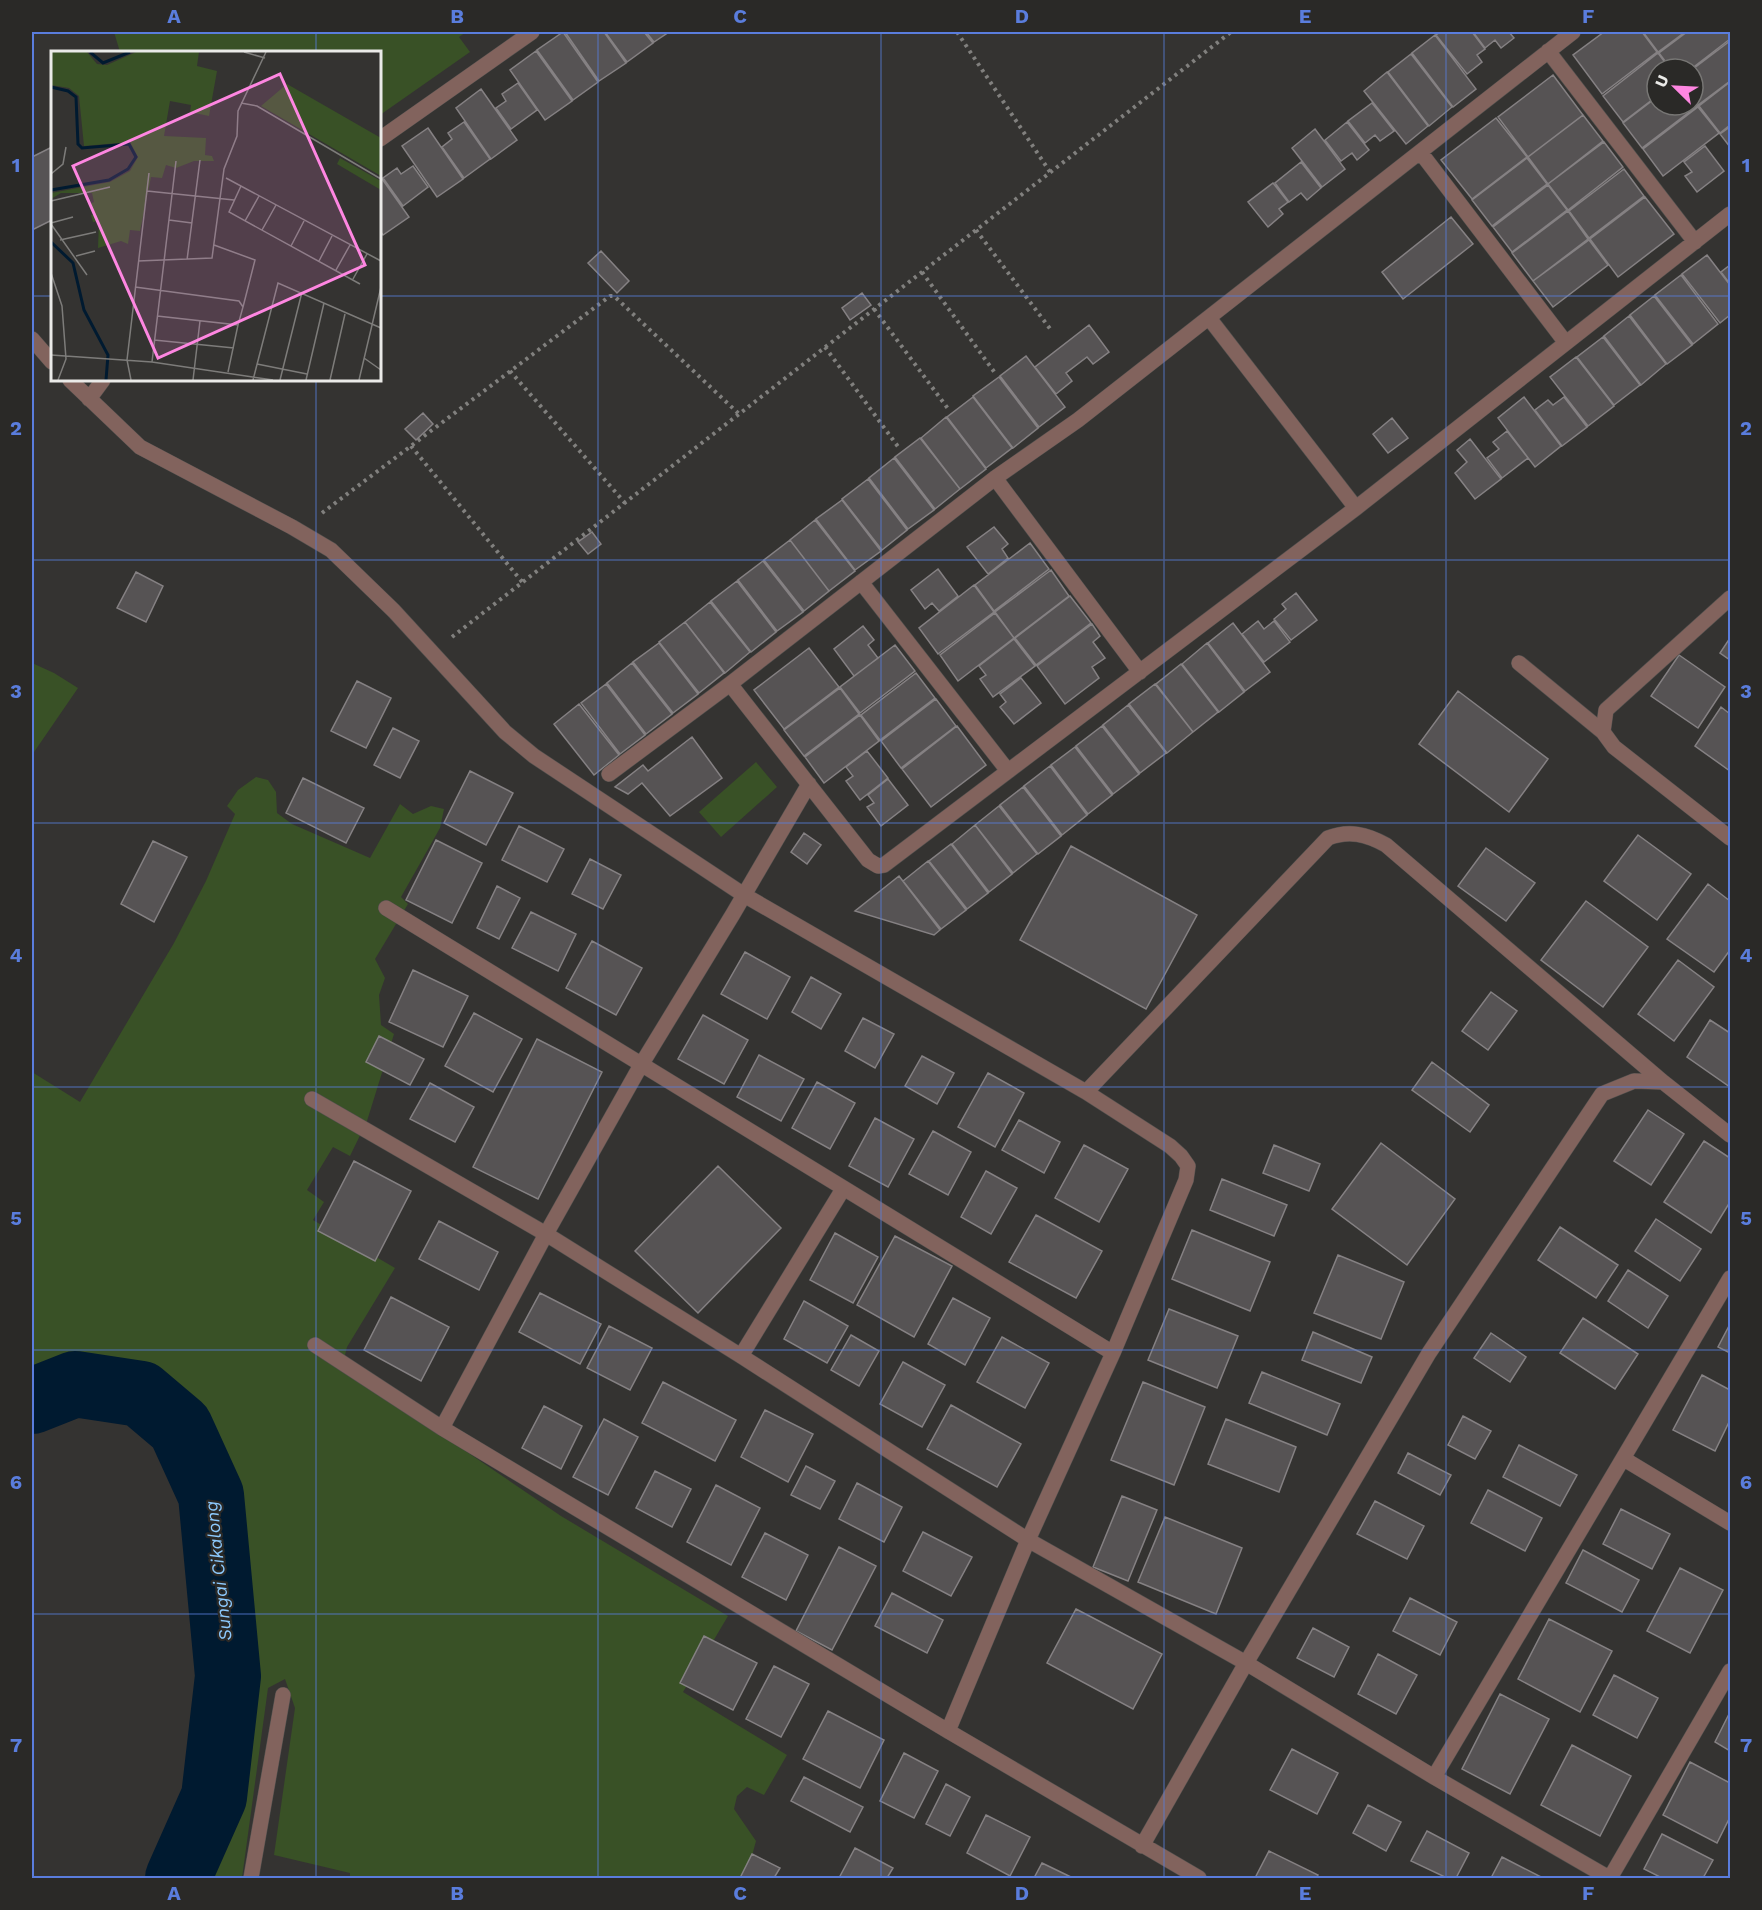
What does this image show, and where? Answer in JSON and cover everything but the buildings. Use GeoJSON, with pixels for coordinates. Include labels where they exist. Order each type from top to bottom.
{"type":"FeatureCollection","features":[{"type":"Feature","properties":{"kind":"street"},"geometry":{"type":"LineString","coordinates":[[381,138],[531,32]]}},
{"type":"Feature","properties":{"kind":"street"},"geometry":{"type":"LineString","coordinates":[[609,774],[730,684],[994,478],[1078,420],[1573,32]]}},
{"type":"Feature","properties":{"kind":"street"},"geometry":{"type":"LineString","coordinates":[[1548,51],[1695,242]]}},
{"type":"Feature","properties":{"kind":"street"},"geometry":{"type":"LineString","coordinates":[[1420,153],[1566,343]]}},
{"type":"Feature","properties":{"kind":"street"},"geometry":{"type":"LineString","coordinates":[[730,684],[868,860],[878,866],[884,865],[1356,507],[1731,214]]}},
{"type":"Feature","properties":{"kind":"street"},"geometry":{"type":"LineString","coordinates":[[1209,318],[1356,507]]}},
{"type":"Feature","properties":{"kind":"street"},"geometry":{"type":"LineString","coordinates":[[32,339],[51,361]]}},
{"type":"Feature","properties":{"kind":"street"},"geometry":{"type":"LineString","coordinates":[[71,381],[140,447],[331,550],[378,595],[505,732],[534,756],[744,895],[1086,1092],[1170,1146],[1188,1166],[1186,1180],[1113,1353],[1029,1540],[948,1731]]}},
{"type":"Feature","properties":{"kind":"street"},"geometry":{"type":"LineString","coordinates":[[89,399],[102,381]]}},
{"type":"Feature","properties":{"kind":"street"},"geometry":{"type":"LineString","coordinates":[[994,478],[1140,672]]}},
{"type":"Feature","properties":{"kind":"street"},"geometry":{"type":"LineString","coordinates":[[861,582],[1008,771]]}},
{"type":"Feature","properties":{"kind":"street"},"geometry":{"type":"LineString","coordinates":[[1604,732],[1606,710],[1731,598]]}},
{"type":"Feature","properties":{"kind":"street"},"geometry":{"type":"LineString","coordinates":[[1519,663],[1604,732],[1614,747],[1731,838]]}},
{"type":"Feature","properties":{"kind":"street"},"geometry":{"type":"LineString","coordinates":[[442,1428],[546,1234],[641,1065],[809,784]]}},
{"type":"Feature","properties":{"kind":"street"},"geometry":{"type":"LineString","coordinates":[[1086,1092],[1328,838],[1341,833],[1374,839],[1386,845],[1664,1082],[1731,1135]]}},
{"type":"Feature","properties":{"kind":"street"},"geometry":{"type":"LineString","coordinates":[[386,908],[1113,1353]]}},
{"type":"Feature","properties":{"kind":"street"},"geometry":{"type":"LineString","coordinates":[[1142,1846],[1246,1662],[1429,1353],[1602,1094],[1634,1081],[1664,1082]]}},
{"type":"Feature","properties":{"kind":"street"},"geometry":{"type":"LineString","coordinates":[[312,1099],[546,1234],[1029,1540],[1246,1662],[1434,1778],[1609,1878],[1731,1671]]}},
{"type":"Feature","properties":{"kind":"street"},"geometry":{"type":"LineString","coordinates":[[741,1356],[843,1189]]}},
{"type":"Feature","properties":{"kind":"street"},"geometry":{"type":"LineString","coordinates":[[1434,1778],[1731,1278]]}},
{"type":"Feature","properties":{"kind":"street"},"geometry":{"type":"LineString","coordinates":[[315,1346],[442,1428],[948,1731],[1199,1878]]}},
{"type":"Feature","properties":{"kind":"street"},"geometry":{"type":"LineString","coordinates":[[1624,1459],[1731,1523]]}},
{"type":"Feature","properties":{"kind":"street"},"geometry":{"type":"LineString","coordinates":[[251,1878],[283,1695]]}},
{"type":"Feature","properties":{"kind":"path"},"geometry":{"type":"LineString","coordinates":[[957,32],[1050,172]]}},
{"type":"Feature","properties":{"kind":"path"},"geometry":{"type":"LineString","coordinates":[[450,639],[1231,32]]}},
{"type":"Feature","properties":{"kind":"path"},"geometry":{"type":"LineString","coordinates":[[976,230],[1051,330]]}},
{"type":"Feature","properties":{"kind":"path"},"geometry":{"type":"LineString","coordinates":[[922,272],[995,373]]}},
{"type":"Feature","properties":{"kind":"path"},"geometry":{"type":"LineString","coordinates":[[304,534],[319,516],[610,296],[614,296],[739,414]]}},
{"type":"Feature","properties":{"kind":"path"},"geometry":{"type":"LineString","coordinates":[[874,309],[949,410]]}},
{"type":"Feature","properties":{"kind":"path"},"geometry":{"type":"LineString","coordinates":[[825,346],[899,448]]}},
{"type":"Feature","properties":{"kind":"path"},"geometry":{"type":"LineString","coordinates":[[510,371],[625,503]]}},
{"type":"Feature","properties":{"kind":"path"},"geometry":{"type":"LineString","coordinates":[[411,446],[523,583]]}},
{"type":"Feature","properties":{"kind":"green space"},"geometry":{"type":"Polygon","coordinates":[[[114,32],[466,32],[459,37],[470,52],[381,114],[381,51],[120,51],[114,32]]]}},
{"type":"Feature","properties":{"kind":"green space"},"geometry":{"type":"Polygon","coordinates":[[[32,663],[78,688],[32,755],[32,663]]]}},
{"type":"Feature","properties":{"kind":"green space"},"geometry":{"type":"Polygon","coordinates":[[[756,762],[777,787],[721,837],[699,812],[756,762]]]}},
{"type":"Feature","properties":{"kind":"green space"},"geometry":{"type":"Polygon","coordinates":[[[256,777],[268,780],[276,792],[277,813],[292,824],[370,858],[400,804],[413,814],[431,806],[444,809],[440,828],[401,897],[408,904],[375,959],[385,978],[379,995],[381,1025],[394,1034],[367,1121],[350,1156],[333,1147],[307,1190],[324,1202],[313,1220],[395,1268],[347,1347],[342,1367],[561,1516],[728,1616],[683,1692],[787,1755],[764,1795],[747,1787],[737,1796],[734,1809],[756,1841],[746,1878],[350,1878],[350,1873],[274,1855],[295,1708],[285,1679],[268,1688],[242,1878],[202,1878],[235,1803],[250,1676],[232,1489],[198,1413],[150,1373],[72,1361],[32,1377],[32,1072],[80,1102],[174,943],[206,881],[235,814],[227,806],[238,790],[256,777]]]}},
{"type":"Feature","properties":{"kind":"waterway","name":"Sungai Cikalong"},"geometry":{"type":"LineString","coordinates":[[32,1401],[75,1384],[141,1394],[180,1427],[211,1495],[228,1676],[214,1797],[178,1878]]}}]}
